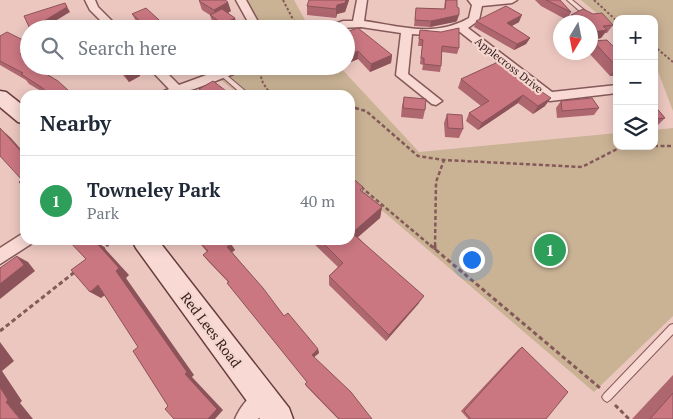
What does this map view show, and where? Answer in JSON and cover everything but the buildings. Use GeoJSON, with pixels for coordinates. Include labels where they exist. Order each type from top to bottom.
{"type":"FeatureCollection","features":[{"type":"Feature","properties":{"kind":"street"},"geometry":{"type":"LineString","coordinates":[[90,0],[94,8],[106,20]]}},
{"type":"Feature","properties":{"kind":"street"},"geometry":{"type":"LineString","coordinates":[[241,0],[252,20]]}},
{"type":"Feature","properties":{"kind":"street"},"geometry":{"type":"LineString","coordinates":[[358,25],[362,0]]}},
{"type":"Feature","properties":{"kind":"street","name":"Applecross Drive"},"geometry":{"type":"LineString","coordinates":[[355,25],[439,33],[463,29],[474,20],[475,2],[512,0]]}},
{"type":"Feature","properties":{"kind":"street","name":"Applecross Drive"},"geometry":{"type":"LineString","coordinates":[[463,29],[550,97],[613,89]]}},
{"type":"Feature","properties":{"kind":"street"},"geometry":{"type":"LineString","coordinates":[[407,30],[402,75],[436,101]]}},
{"type":"Feature","properties":{"kind":"street"},"geometry":{"type":"LineString","coordinates":[[159,75],[170,90]]}},
{"type":"Feature","properties":{"kind":"street"},"geometry":{"type":"LineString","coordinates":[[176,90],[217,75]]}},
{"type":"Feature","properties":{"kind":"street"},"geometry":{"type":"LineString","coordinates":[[0,97],[20,113]]}},
{"type":"Feature","properties":{"kind":"street"},"geometry":{"type":"LineString","coordinates":[[0,257],[20,243]]}},
{"type":"Feature","properties":{"kind":"street","name":"Red Lees Road"},"geometry":{"type":"LineString","coordinates":[[148,245],[270,409]]}},
{"type":"Feature","properties":{"kind":"street"},"geometry":{"type":"LineString","coordinates":[[245,419],[270,409]]}},
{"type":"Feature","properties":{"kind":"lane"},"geometry":{"type":"LineString","coordinates":[[569,0],[586,13]]}},
{"type":"Feature","properties":{"kind":"lane"},"geometry":{"type":"LineString","coordinates":[[224,75],[241,90]]}},
{"type":"Feature","properties":{"kind":"lane"},"geometry":{"type":"LineString","coordinates":[[606,397],[673,328]]}},
{"type":"Feature","properties":{"kind":"path"},"geometry":{"type":"LineString","coordinates":[[283,0],[293,20]]}},
{"type":"Feature","properties":{"kind":"path"},"geometry":{"type":"LineString","coordinates":[[594,0],[613,17]]}},
{"type":"Feature","properties":{"kind":"path"},"geometry":{"type":"LineString","coordinates":[[658,49],[673,62]]}},
{"type":"Feature","properties":{"kind":"path"},"geometry":{"type":"LineString","coordinates":[[260,75],[268,90]]}},
{"type":"Feature","properties":{"kind":"path"},"geometry":{"type":"LineString","coordinates":[[355,108],[366,111],[418,156],[444,160],[582,167],[615,150]]}},
{"type":"Feature","properties":{"kind":"path"},"geometry":{"type":"LineString","coordinates":[[658,146],[673,146]]}},
{"type":"Feature","properties":{"kind":"path"},"geometry":{"type":"LineString","coordinates":[[435,250],[436,182],[444,160]]}},
{"type":"Feature","properties":{"kind":"path"},"geometry":{"type":"LineString","coordinates":[[357,184],[600,388],[606,397],[628,419]]}},
{"type":"Feature","properties":{"kind":"path"},"geometry":{"type":"LineString","coordinates":[[99,252],[108,245]]}},
{"type":"Feature","properties":{"kind":"path"},"geometry":{"type":"LineString","coordinates":[[0,331],[76,270]]}},
{"type":"Feature","properties":{"kind":"shaded area"},"geometry":{"type":"Polygon","coordinates":[[[246,0],[294,0],[305,20],[256,20],[246,0]]]}},
{"type":"Feature","properties":{"kind":"shaded area"},"geometry":{"type":"Polygon","coordinates":[[[581,0],[673,0],[673,111],[658,72],[658,15],[613,15],[613,27],[581,0]]]}},
{"type":"Feature","properties":{"kind":"shaded area"},"geometry":{"type":"Polygon","coordinates":[[[237,75],[347,75],[419,152],[613,133],[613,150],[658,150],[658,130],[673,128],[673,316],[594,392],[355,187],[355,90],[234,90],[221,80],[237,75]]]}},
{"type":"Feature","properties":{"kind":"place","name":"Towneley Park"},"geometry":{"type":"Point","coordinates":[550,250]}}]}
